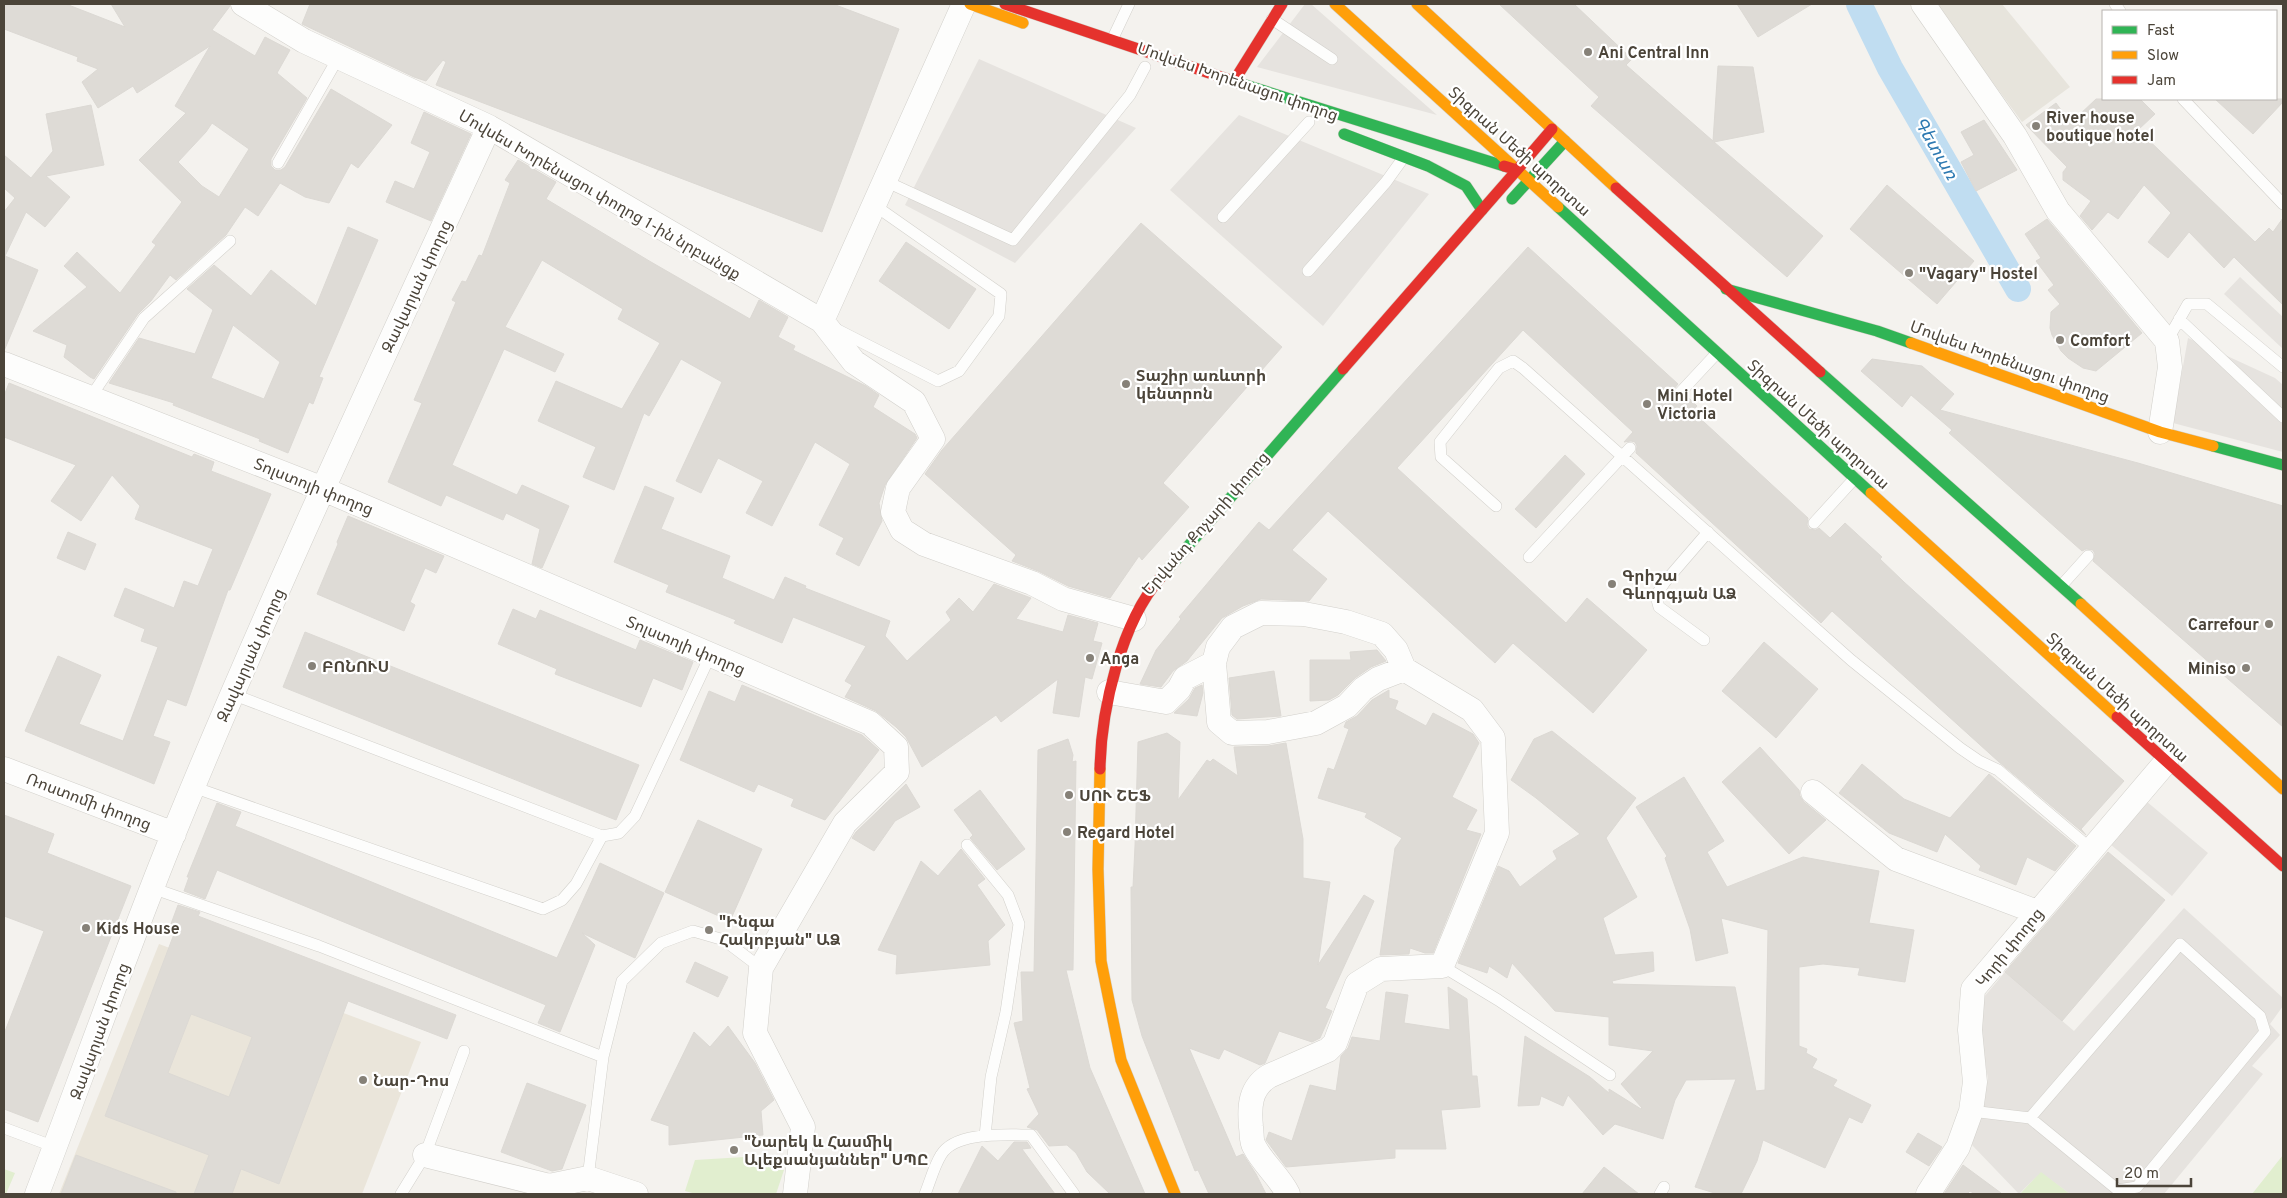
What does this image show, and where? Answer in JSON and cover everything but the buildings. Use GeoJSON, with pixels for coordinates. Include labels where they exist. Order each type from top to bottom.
{"type":"FeatureCollection","features":[{"type":"Feature","properties":{"kind":"main road"},"geometry":{"type":"LineString","coordinates":[[970,4],[1035,27]]}},
{"type":"Feature","properties":{"kind":"main road","name":"Մովսես Խորենացու փողոց"},"geometry":{"type":"LineString","coordinates":[[1005,4],[1234,81],[1516,170]]}},
{"type":"Feature","properties":{"kind":"main road"},"geometry":{"type":"LineString","coordinates":[[1234,81],[1282,4]]}},
{"type":"Feature","properties":{"kind":"main road","name":"Տիգրան Մեծի պողոտա"},"geometry":{"type":"LineString","coordinates":[[1334,4],[2166,762],[2283,866]]}},
{"type":"Feature","properties":{"kind":"main road"},"geometry":{"type":"LineString","coordinates":[[1417,4],[1726,289],[2060,586],[2283,789]]}},
{"type":"Feature","properties":{"kind":"main road","name":"Երվանդ Քոչարի փողոց"},"geometry":{"type":"LineString","coordinates":[[1175,1194],[1122,1060],[1101,961],[1098,869],[1100,763],[1122,645],[1134,619],[1157,581],[1552,129]]}},
{"type":"Feature","properties":{"kind":"main road","name":"Մովսես Խորենացու փողոց"},"geometry":{"type":"LineString","coordinates":[[1335,131],[1405,156],[1466,186],[1482,210]]}},
{"type":"Feature","properties":{"kind":"main road"},"geometry":{"type":"LineString","coordinates":[[1504,209],[1565,141]]}},
{"type":"Feature","properties":{"kind":"main road","name":"Մովսես Խորենացու փողոց"},"geometry":{"type":"LineString","coordinates":[[1726,289],[1877,331],[2160,432],[2283,465]]}},
{"type":"Feature","properties":{"kind":"main road","name":"Երվանդ Քոչարի փողոց"},"geometry":{"type":"LineString","coordinates":[[1186,1194],[1131,1058],[1109,959],[1107,877],[1114,693],[1136,640],[1154,604],[1234,511]]}},
{"type":"Feature","properties":{"kind":"street","name":"Մովսես Խորենացու փողոց 1-ին նրբանցք"},"geometry":{"type":"LineString","coordinates":[[243,4],[304,41],[489,127],[822,321]]}},
{"type":"Feature","properties":{"kind":"street"},"geometry":{"type":"LineString","coordinates":[[964,4],[822,321],[854,362],[914,402],[933,439],[898,488],[893,512],[902,530],[924,544],[1032,583],[1063,599],[1134,619]]}},
{"type":"Feature","properties":{"kind":"street"},"geometry":{"type":"LineString","coordinates":[[1923,4],[2015,136],[2058,211],[2167,340],[2170,367],[2160,432]]}},
{"type":"Feature","properties":{"kind":"street","name":"Զավարյան փողոց"},"geometry":{"type":"LineString","coordinates":[[37,1194],[152,888],[232,694],[322,489],[489,127]]}},
{"type":"Feature","properties":{"kind":"street","name":"Տոլստոյի փողոց"},"geometry":{"type":"LineString","coordinates":[[4,364],[322,489],[870,723],[896,747],[897,772],[845,823],[761,968],[755,1033],[803,1127],[795,1194]]}},
{"type":"Feature","properties":{"kind":"street"},"geometry":{"type":"LineString","coordinates":[[1288,1194],[1253,1145],[1250,1105],[1256,1088],[1262,1080],[1269,1076],[1328,1050],[1335,1043],[1357,984],[1381,969],[1442,966],[1497,833],[1493,738],[1472,710],[1404,669],[1396,650],[1382,634],[1346,622],[1304,614],[1261,613],[1233,627],[1218,647],[1214,663],[1219,722],[1232,733],[1268,732],[1316,724],[1347,706],[1363,689],[1378,679],[1404,669]]}},
{"type":"Feature","properties":{"kind":"street"},"geometry":{"type":"LineString","coordinates":[[1114,693],[1166,702],[1185,678],[1214,663]]}},
{"type":"Feature","properties":{"kind":"street","name":"Կորի փողոց"},"geometry":{"type":"LineString","coordinates":[[1928,1194],[1958,1147],[1971,1111],[1975,1082],[1970,1030],[1973,989],[2166,762]]}},
{"type":"Feature","properties":{"kind":"street","name":"Ռոստոմի փողոց"},"geometry":{"type":"LineString","coordinates":[[4,769],[174,834]]}},
{"type":"Feature","properties":{"kind":"street"},"geometry":{"type":"LineString","coordinates":[[1813,792],[1896,860],[2037,912]]}},
{"type":"Feature","properties":{"kind":"street"},"geometry":{"type":"LineString","coordinates":[[425,1155],[549,1186],[588,1178],[636,1194]]}},
{"type":"Feature","properties":{"kind":"lane"},"geometry":{"type":"LineString","coordinates":[[1112,40],[1129,4]]}},
{"type":"Feature","properties":{"kind":"lane"},"geometry":{"type":"LineString","coordinates":[[1272,19],[1332,59]]}},
{"type":"Feature","properties":{"kind":"lane"},"geometry":{"type":"LineString","coordinates":[[278,163],[338,58]]}},
{"type":"Feature","properties":{"kind":"lane"},"geometry":{"type":"LineString","coordinates":[[885,181],[1013,240],[1130,95],[1145,67]]}},
{"type":"Feature","properties":{"kind":"lane"},"geometry":{"type":"LineString","coordinates":[[2184,100],[2283,204]]}},
{"type":"Feature","properties":{"kind":"lane"},"geometry":{"type":"LineString","coordinates":[[1222,217],[1309,122]]}},
{"type":"Feature","properties":{"kind":"lane"},"geometry":{"type":"LineString","coordinates":[[1308,271],[1386,182],[1405,156]]}},
{"type":"Feature","properties":{"kind":"lane"},"geometry":{"type":"LineString","coordinates":[[822,321],[938,381],[959,370],[999,316],[1000,294],[874,205]]}},
{"type":"Feature","properties":{"kind":"lane"},"geometry":{"type":"LineString","coordinates":[[90,398],[144,318],[230,241]]}},
{"type":"Feature","properties":{"kind":"lane"},"geometry":{"type":"LineString","coordinates":[[2167,340],[2188,304],[2207,304],[2283,367]]}},
{"type":"Feature","properties":{"kind":"lane"},"geometry":{"type":"LineString","coordinates":[[2180,319],[2283,416]]}},
{"type":"Feature","properties":{"kind":"lane"},"geometry":{"type":"LineString","coordinates":[[1676,397],[1717,353]]}},
{"type":"Feature","properties":{"kind":"lane"},"geometry":{"type":"LineString","coordinates":[[1496,506],[1441,457],[1440,442],[1499,368],[1513,361],[1626,452],[1708,532],[1764,577],[1851,660],[1960,748],[1979,761],[1998,770],[2091,849]]}},
{"type":"Feature","properties":{"kind":"lane"},"geometry":{"type":"LineString","coordinates":[[1529,557],[1626,452]]}},
{"type":"Feature","properties":{"kind":"lane"},"geometry":{"type":"LineString","coordinates":[[1814,523],[1855,478]]}},
{"type":"Feature","properties":{"kind":"lane"},"geometry":{"type":"LineString","coordinates":[[1704,640],[1659,607],[1656,596],[1664,583],[1708,532]]}},
{"type":"Feature","properties":{"kind":"lane"},"geometry":{"type":"LineString","coordinates":[[2060,586],[2088,556]]}},
{"type":"Feature","properties":{"kind":"lane"},"geometry":{"type":"LineString","coordinates":[[232,694],[602,836],[619,833],[636,816],[710,656]]}},
{"type":"Feature","properties":{"kind":"lane"},"geometry":{"type":"LineString","coordinates":[[193,787],[543,909],[562,900],[576,884],[602,836]]}},
{"type":"Feature","properties":{"kind":"lane"},"geometry":{"type":"LineString","coordinates":[[967,845],[1008,895],[1019,924],[1006,1012],[991,1077],[985,1136]]}},
{"type":"Feature","properties":{"kind":"lane"},"geometry":{"type":"LineString","coordinates":[[152,888],[319,946],[603,1057]]}},
{"type":"Feature","properties":{"kind":"lane"},"geometry":{"type":"LineString","coordinates":[[588,1178],[603,1057],[622,981],[661,943],[693,932],[724,940],[761,968]]}},
{"type":"Feature","properties":{"kind":"lane"},"geometry":{"type":"LineString","coordinates":[[1971,1111],[2030,1118],[2118,1190],[2137,1187],[2264,1032],[2260,1016],[2180,944],[2030,1118]]}},
{"type":"Feature","properties":{"kind":"lane"},"geometry":{"type":"LineString","coordinates":[[1442,966],[1498,1000],[1610,1074]]}},
{"type":"Feature","properties":{"kind":"lane"},"geometry":{"type":"LineString","coordinates":[[401,1194],[425,1155],[464,1051]]}},
{"type":"Feature","properties":{"kind":"lane"},"geometry":{"type":"LineString","coordinates":[[4,1128],[55,1147]]}},
{"type":"Feature","properties":{"kind":"lane"},"geometry":{"type":"LineString","coordinates":[[925,1194],[941,1154],[956,1141],[985,1136],[1031,1135],[1074,1194]]}},
{"type":"Feature","properties":{"kind":"shaded area"},"geometry":{"type":"Polygon","coordinates":[[[1305,4],[1311,4],[1437,115],[1257,67],[1305,4]]]}},
{"type":"Feature","properties":{"kind":"shaded area"},"geometry":{"type":"Polygon","coordinates":[[[1935,4],[2002,4],[2070,87],[2022,122],[1935,4]]]}},
{"type":"Feature","properties":{"kind":"shaded area"},"geometry":{"type":"Polygon","coordinates":[[[979,59],[1136,128],[1015,263],[905,205],[979,59]]]}},
{"type":"Feature","properties":{"kind":"shaded area"},"geometry":{"type":"Polygon","coordinates":[[[1239,115],[1429,194],[1323,326],[1170,190],[1239,115]]]}},
{"type":"Feature","properties":{"kind":"shaded area"},"geometry":{"type":"Polygon","coordinates":[[[2240,277],[2283,317],[2283,349],[2224,294],[2240,277]]]}},
{"type":"Feature","properties":{"kind":"shaded area"},"geometry":{"type":"Polygon","coordinates":[[[2188,338],[2275,378],[2283,385],[2283,452],[2173,423],[2188,338]]]}},
{"type":"Feature","properties":{"kind":"shaded area"},"geometry":{"type":"Polygon","coordinates":[[[2146,801],[2208,853],[2172,896],[2110,844],[2146,801]]]}},
{"type":"Feature","properties":{"kind":"shaded area"},"geometry":{"type":"Polygon","coordinates":[[[2184,908],[2283,998],[2283,1006],[2270,1024],[2280,1035],[2252,1066],[2263,1074],[2164,1194],[2070,1194],[2041,1172],[2019,1194],[1972,1145],[1988,1079],[1979,1026],[1984,997],[2005,972],[2074,1031],[2184,908]]]}},
{"type":"Feature","properties":{"kind":"shaded area"},"geometry":{"type":"Polygon","coordinates":[[[159,944],[421,1042],[362,1194],[59,1194],[159,944]]]}},
{"type":"Feature","properties":{"kind":"green space"},"geometry":{"type":"Polygon","coordinates":[[[2283,1155],[2283,1194],[2252,1194],[2283,1155]]]}},
{"type":"Feature","properties":{"kind":"green space"},"geometry":{"type":"Polygon","coordinates":[[[744,1157],[784,1170],[776,1194],[696,1194],[685,1191],[695,1160],[744,1157]]]}},
{"type":"Feature","properties":{"kind":"green space"},"geometry":{"type":"Polygon","coordinates":[[[4,1169],[15,1173],[6,1194],[4,1194],[4,1169]]]}},
{"type":"Feature","properties":{"kind":"green space"},"geometry":{"type":"Polygon","coordinates":[[[2041,1171],[2070,1194],[2020,1194],[2041,1171]]]}},
{"type":"Feature","properties":{"kind":"waterway","name":"Գետառ"},"geometry":{"type":"LineString","coordinates":[[1859,4],[1890,68],[2018,289]]}},
{"type":"Feature","properties":{"kind":"traffic: fast"},"geometry":{"type":"LineString","coordinates":[[1239,83],[1504,166]]}},
{"type":"Feature","properties":{"kind":"traffic: fast"},"geometry":{"type":"LineString","coordinates":[[1344,134],[1428,166],[1466,186],[1482,210]]}},
{"type":"Feature","properties":{"kind":"traffic: fast"},"geometry":{"type":"LineString","coordinates":[[1512,199],[1565,141]]}},
{"type":"Feature","properties":{"kind":"traffic: fast"},"geometry":{"type":"LineString","coordinates":[[1558,207],[1871,493]]}},
{"type":"Feature","properties":{"kind":"traffic: fast"},"geometry":{"type":"LineString","coordinates":[[1726,289],[1877,331],[1911,343]]}},
{"type":"Feature","properties":{"kind":"traffic: fast"},"geometry":{"type":"LineString","coordinates":[[1161,577],[1343,369]]}},
{"type":"Feature","properties":{"kind":"traffic: fast"},"geometry":{"type":"LineString","coordinates":[[1820,372],[2081,604]]}},
{"type":"Feature","properties":{"kind":"traffic: fast"},"geometry":{"type":"LineString","coordinates":[[2213,446],[2283,465]]}},
{"type":"Feature","properties":{"kind":"traffic: slow"},"geometry":{"type":"LineString","coordinates":[[970,4],[1023,23]]}},
{"type":"Feature","properties":{"kind":"traffic: slow"},"geometry":{"type":"LineString","coordinates":[[1335,4],[1558,207]]}},
{"type":"Feature","properties":{"kind":"traffic: slow"},"geometry":{"type":"LineString","coordinates":[[1417,4],[1616,188]]}},
{"type":"Feature","properties":{"kind":"traffic: slow"},"geometry":{"type":"LineString","coordinates":[[1911,343],[2160,432],[2213,446]]}},
{"type":"Feature","properties":{"kind":"traffic: slow"},"geometry":{"type":"LineString","coordinates":[[1871,493],[2117,717]]}},
{"type":"Feature","properties":{"kind":"traffic: slow"},"geometry":{"type":"LineString","coordinates":[[2081,604],[2283,789]]}},
{"type":"Feature","properties":{"kind":"traffic: slow"},"geometry":{"type":"LineString","coordinates":[[1100,769],[1098,869],[1101,961],[1121,1060],[1175,1194]]}},
{"type":"Feature","properties":{"kind":"traffic: jam"},"geometry":{"type":"LineString","coordinates":[[1005,4],[1239,83]]}},
{"type":"Feature","properties":{"kind":"traffic: jam"},"geometry":{"type":"LineString","coordinates":[[1234,81],[1282,4]]}},
{"type":"Feature","properties":{"kind":"traffic: jam"},"geometry":{"type":"LineString","coordinates":[[1517,170],[1552,129]]}},
{"type":"Feature","properties":{"kind":"traffic: jam"},"geometry":{"type":"LineString","coordinates":[[1343,369],[1517,170],[1504,166]]}},
{"type":"Feature","properties":{"kind":"traffic: jam"},"geometry":{"type":"LineString","coordinates":[[1616,188],[1820,372]]}},
{"type":"Feature","properties":{"kind":"traffic: jam"},"geometry":{"type":"LineString","coordinates":[[1100,769],[1104,720],[1109,694],[1124,642],[1147,596],[1161,577]]}},
{"type":"Feature","properties":{"kind":"traffic: jam"},"geometry":{"type":"LineString","coordinates":[[2117,717],[2283,866]]}},
{"type":"Feature","properties":{"kind":"place","name":"Ani Central Inn"},"geometry":{"type":"Point","coordinates":[1588,52]}},
{"type":"Feature","properties":{"kind":"place","name":"River house boutique hotel"},"geometry":{"type":"Point","coordinates":[2036,126]}},
{"type":"Feature","properties":{"kind":"place","name":"\"Vagary\" Hostel"},"geometry":{"type":"Point","coordinates":[1909,273]}},
{"type":"Feature","properties":{"kind":"place","name":"Comfort"},"geometry":{"type":"Point","coordinates":[2060,340]}},
{"type":"Feature","properties":{"kind":"place","name":"Տաշիր առևտրի կենտրոն"},"geometry":{"type":"Point","coordinates":[1126,384]}},
{"type":"Feature","properties":{"kind":"place","name":"Mini Hotel Victoria"},"geometry":{"type":"Point","coordinates":[1647,404]}},
{"type":"Feature","properties":{"kind":"place","name":"Գրիշա Գևորգյան ԱՁ"},"geometry":{"type":"Point","coordinates":[1612,584]}},
{"type":"Feature","properties":{"kind":"place","name":"Carrefour"},"geometry":{"type":"Point","coordinates":[2269,624]}},
{"type":"Feature","properties":{"kind":"place","name":"Anga"},"geometry":{"type":"Point","coordinates":[1090,658]}},
{"type":"Feature","properties":{"kind":"place","name":"ԲՈՆՈՒՍ"},"geometry":{"type":"Point","coordinates":[312,666]}},
{"type":"Feature","properties":{"kind":"place","name":"Miniso"},"geometry":{"type":"Point","coordinates":[2246,668]}},
{"type":"Feature","properties":{"kind":"place","name":"ՍՈՒ ՇԵՖ"},"geometry":{"type":"Point","coordinates":[1069,795]}},
{"type":"Feature","properties":{"kind":"place","name":"Regard Hotel"},"geometry":{"type":"Point","coordinates":[1067,832]}},
{"type":"Feature","properties":{"kind":"place","name":"Kids House"},"geometry":{"type":"Point","coordinates":[86,928]}},
{"type":"Feature","properties":{"kind":"place","name":"\"Ինգա Հակոբյան\" ԱՁ"},"geometry":{"type":"Point","coordinates":[709,930]}},
{"type":"Feature","properties":{"kind":"place","name":"Նար-Դոս"},"geometry":{"type":"Point","coordinates":[363,1080]}},
{"type":"Feature","properties":{"kind":"place","name":"\"Նարեկ և Հասմիկ Ալեքսանյաններ\" ՍՊԸ"},"geometry":{"type":"Point","coordinates":[734,1150]}}]}
